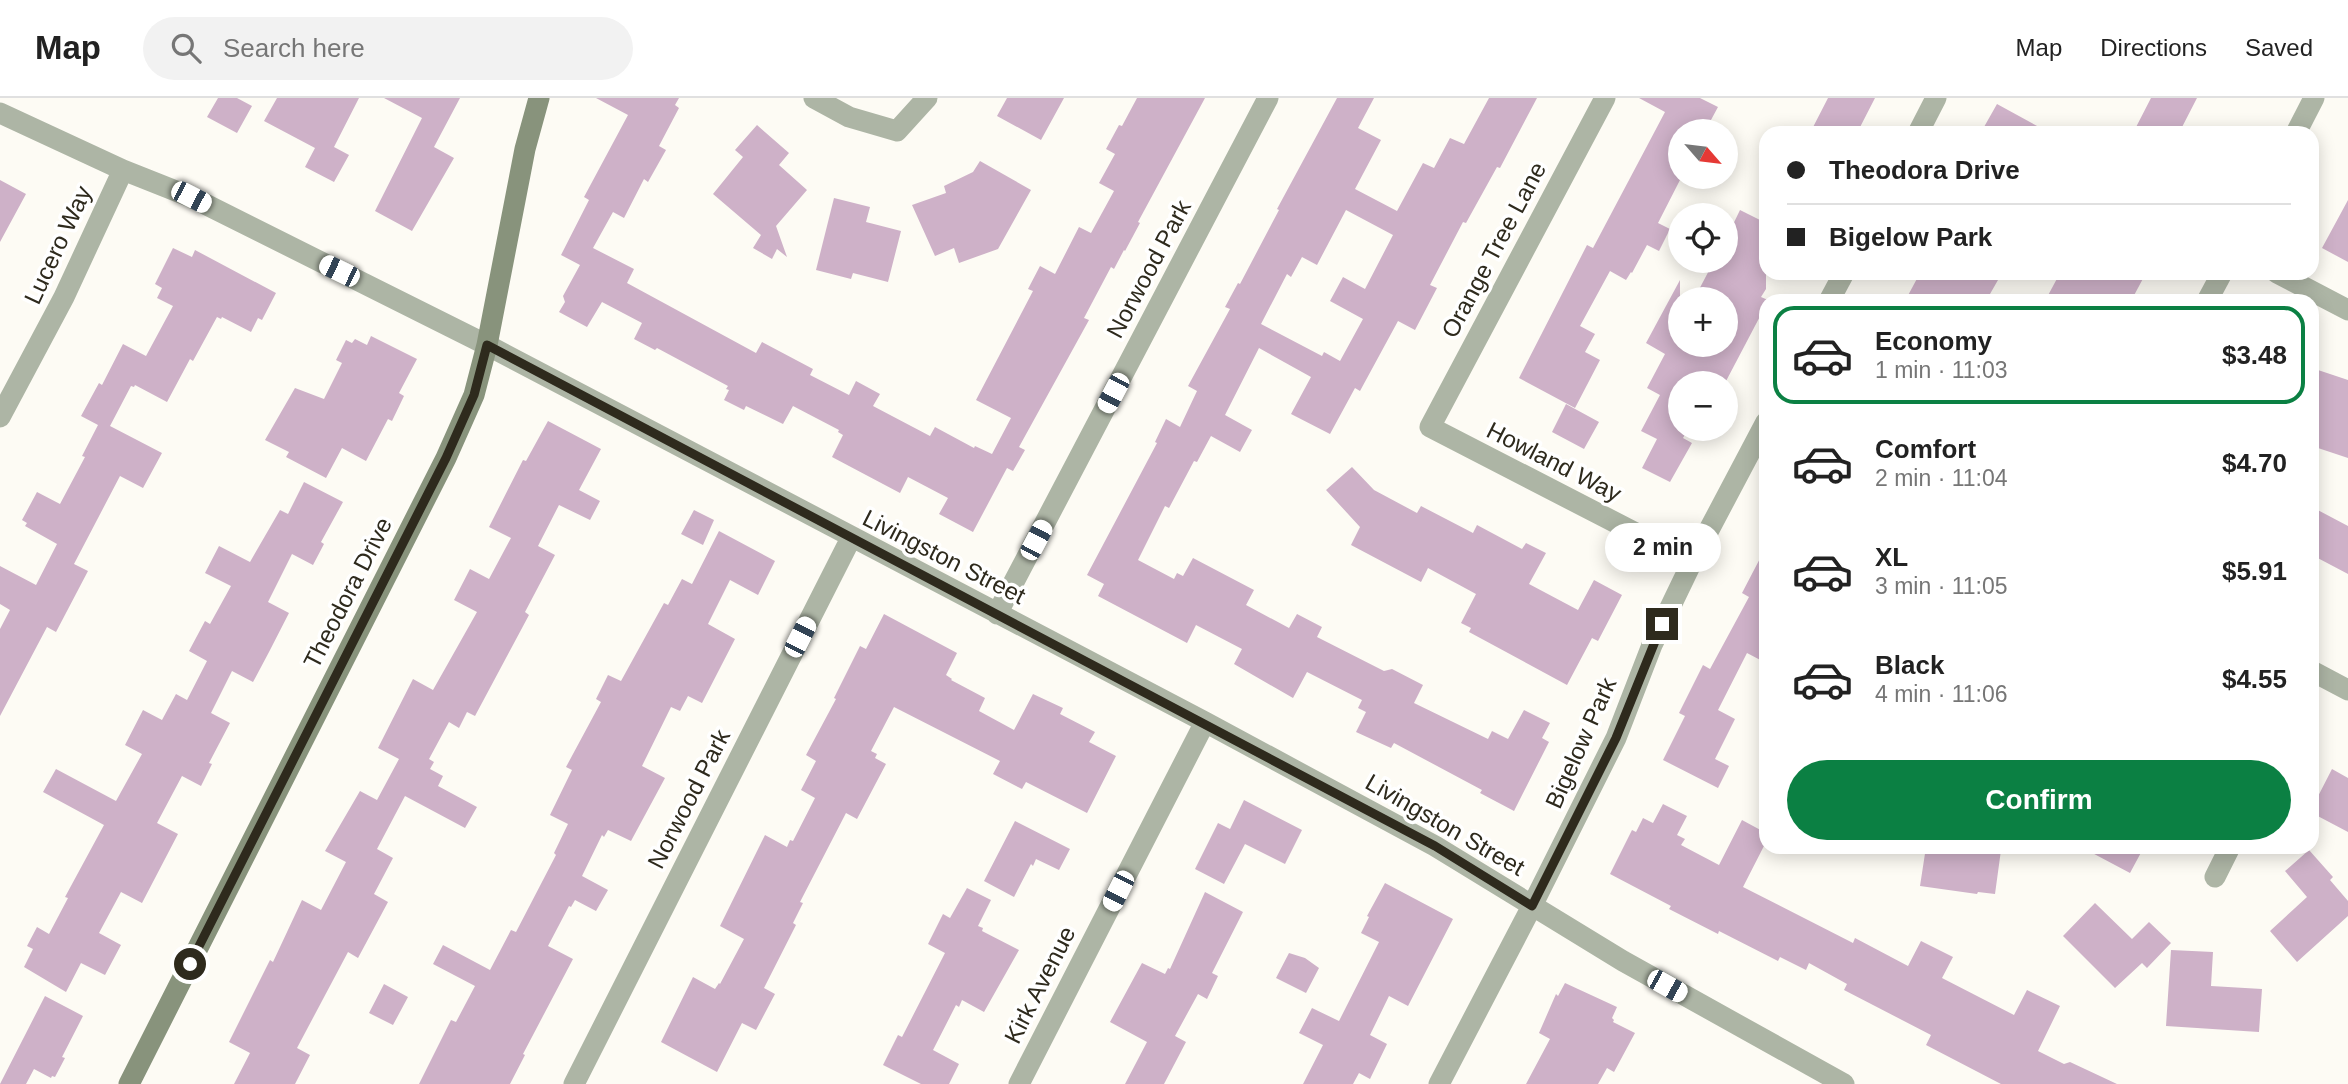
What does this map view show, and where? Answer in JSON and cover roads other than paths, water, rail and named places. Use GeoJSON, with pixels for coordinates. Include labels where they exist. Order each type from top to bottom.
{"type":"FeatureCollection","features":[{"type":"Feature","properties":{"kind":"street","name":"Theodora Drive"},"geometry":{"type":"LineString","coordinates":[[129,1084],[446,458],[474,395],[539,98]]}},
{"type":"Feature","properties":{"kind":"street"},"geometry":{"type":"LineString","coordinates":[[814,98],[849,117],[897,131],[927,98]]}},
{"type":"Feature","properties":{"kind":"street","name":"Norwood Park"},"geometry":{"type":"LineString","coordinates":[[997,614],[1268,98]]}},
{"type":"Feature","properties":{"kind":"street","name":"Orange Tree Lane"},"geometry":{"type":"LineString","coordinates":[[1430,427],[1605,98]]}},
{"type":"Feature","properties":{"kind":"street"},"geometry":{"type":"LineString","coordinates":[[1922,126],[1936,98]]}},
{"type":"Feature","properties":{"kind":"street"},"geometry":{"type":"LineString","coordinates":[[2300,126],[2314,98]]}},
{"type":"Feature","properties":{"kind":"street","name":"Livingston Street"},"geometry":{"type":"LineString","coordinates":[[0,113],[122,170],[191,197],[487,345],[1205,722],[1435,846],[1622,961],[1844,1084]]}},
{"type":"Feature","properties":{"kind":"street","name":"Lucero Way"},"geometry":{"type":"LineString","coordinates":[[0,417],[64,297],[122,170]]}},
{"type":"Feature","properties":{"kind":"street"},"geometry":{"type":"LineString","coordinates":[[2290,280],[2317,294]]}},
{"type":"Feature","properties":{"kind":"street"},"geometry":{"type":"LineString","coordinates":[[2319,295],[2348,310]]}},
{"type":"Feature","properties":{"kind":"street","name":"Howland Way"},"geometry":{"type":"LineString","coordinates":[[1430,427],[1692,562]]}},
{"type":"Feature","properties":{"kind":"street","name":"Bigelow Park"},"geometry":{"type":"LineString","coordinates":[[1439,1084],[1616,738],[1652,645],[1759,435]]}},
{"type":"Feature","properties":{"kind":"street","name":"Norwood Park"},"geometry":{"type":"LineString","coordinates":[[573,1084],[851,538]]}},
{"type":"Feature","properties":{"kind":"street"},"geometry":{"type":"LineString","coordinates":[[2319,681],[2348,690]]}},
{"type":"Feature","properties":{"kind":"street","name":"Kirk Avenue"},"geometry":{"type":"LineString","coordinates":[[1019,1084],[1205,722]]}},
{"type":"Feature","properties":{"kind":"street"},"geometry":{"type":"LineString","coordinates":[[2215,877],[2226,854]]}}]}
